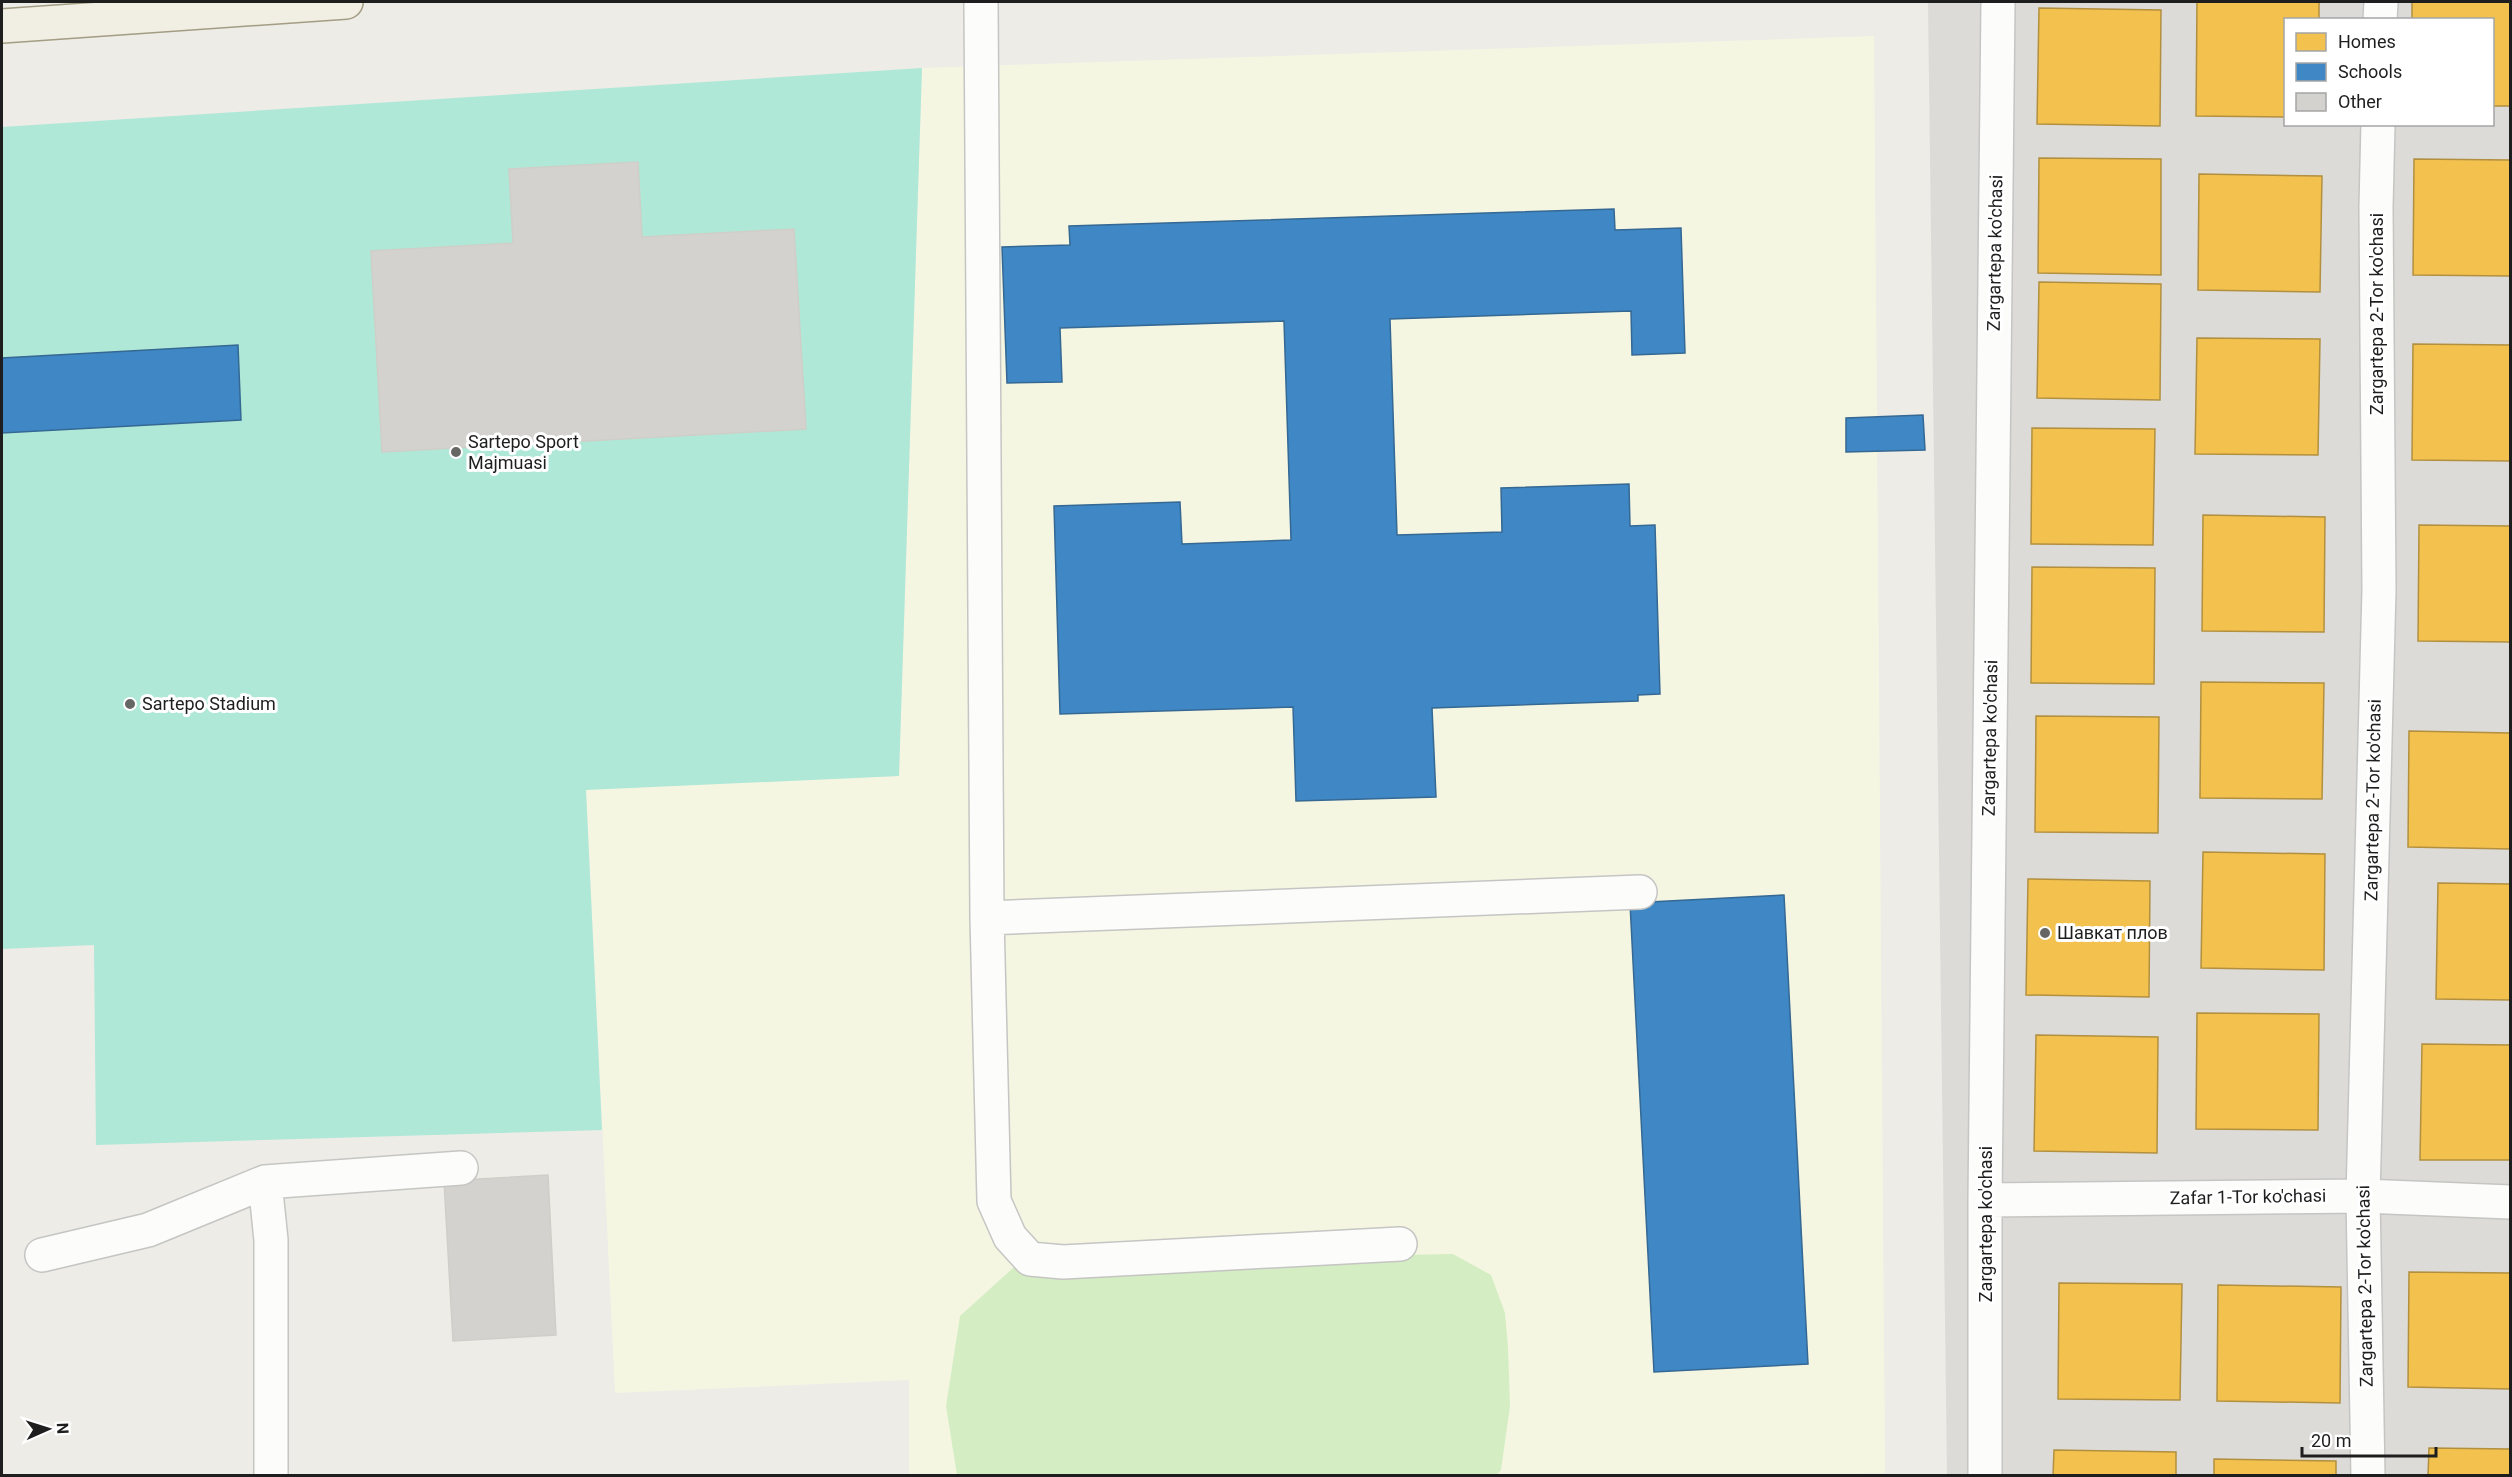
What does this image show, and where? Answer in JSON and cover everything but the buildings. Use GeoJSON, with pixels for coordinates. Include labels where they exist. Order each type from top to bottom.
{"type":"FeatureCollection","features":[{"type":"Feature","properties":{"kind":"main road"},"geometry":{"type":"LineString","coordinates":[[2,26],[346,2]]}},
{"type":"Feature","properties":{"kind":"street"},"geometry":{"type":"LineString","coordinates":[[981,2],[987,918],[994,1201],[1010,1237],[1030,1259],[1063,1262],[1400,1244]]}},
{"type":"Feature","properties":{"kind":"street","name":"Zargartepa ko'chasi"},"geometry":{"type":"LineString","coordinates":[[1985,1476],[1998,2]]}},
{"type":"Feature","properties":{"kind":"street"},"geometry":{"type":"LineString","coordinates":[[2380,18],[2381,2]]}},
{"type":"Feature","properties":{"kind":"street","name":"Zargartepa 2-Tor ko'chasi"},"geometry":{"type":"LineString","coordinates":[[2368,1476],[2363,1196],[2379,590],[2376,207],[2378,126]]}},
{"type":"Feature","properties":{"kind":"street"},"geometry":{"type":"LineString","coordinates":[[987,918],[1640,892]]}},
{"type":"Feature","properties":{"kind":"street"},"geometry":{"type":"LineString","coordinates":[[42,1256],[148,1230],[265,1182],[461,1168]]}},
{"type":"Feature","properties":{"kind":"street"},"geometry":{"type":"LineString","coordinates":[[265,1182],[271,1240],[271,1476]]}},
{"type":"Feature","properties":{"kind":"street","name":"Zafar 1-Tor ko'chasi"},"geometry":{"type":"LineString","coordinates":[[1986,1200],[2363,1196],[2511,1202]]}},
{"type":"Feature","properties":{"kind":"shaded area"},"geometry":{"type":"Polygon","coordinates":[[[1928,2],[2510,2],[2510,1475],[1947,1475],[1928,2]]]}},
{"type":"Feature","properties":{"kind":"shaded area"},"geometry":{"type":"Polygon","coordinates":[[[1874,36],[1885,1473],[1735,1476],[909,1475],[909,1380],[615,1393],[586,789],[899,776],[922,68],[1874,36]]]}},
{"type":"Feature","properties":{"kind":"green space","name":"Sartepo Sport Majmuasi"},"geometry":{"type":"Polygon","coordinates":[[[922,68],[899,776],[586,790],[602,1130],[96,1145],[94,945],[2,949],[2,127],[922,68]]]}},
{"type":"Feature","properties":{"kind":"green space"},"geometry":{"type":"Polygon","coordinates":[[[1453,1254],[1491,1275],[1505,1313],[1510,1406],[1501,1470],[1497,1475],[957,1475],[946,1406],[960,1316],[1013,1268],[1083,1261],[1453,1254]]]}},
{"type":"Feature","properties":{"kind":"place","name":"Sartepo Sport Majmuasi"},"geometry":{"type":"Point","coordinates":[456,452]}},
{"type":"Feature","properties":{"kind":"place","name":"Sartepo Stadium"},"geometry":{"type":"Point","coordinates":[130,704]}},
{"type":"Feature","properties":{"kind":"place","name":"Шавкат плов"},"geometry":{"type":"Point","coordinates":[2045,933]}}]}
